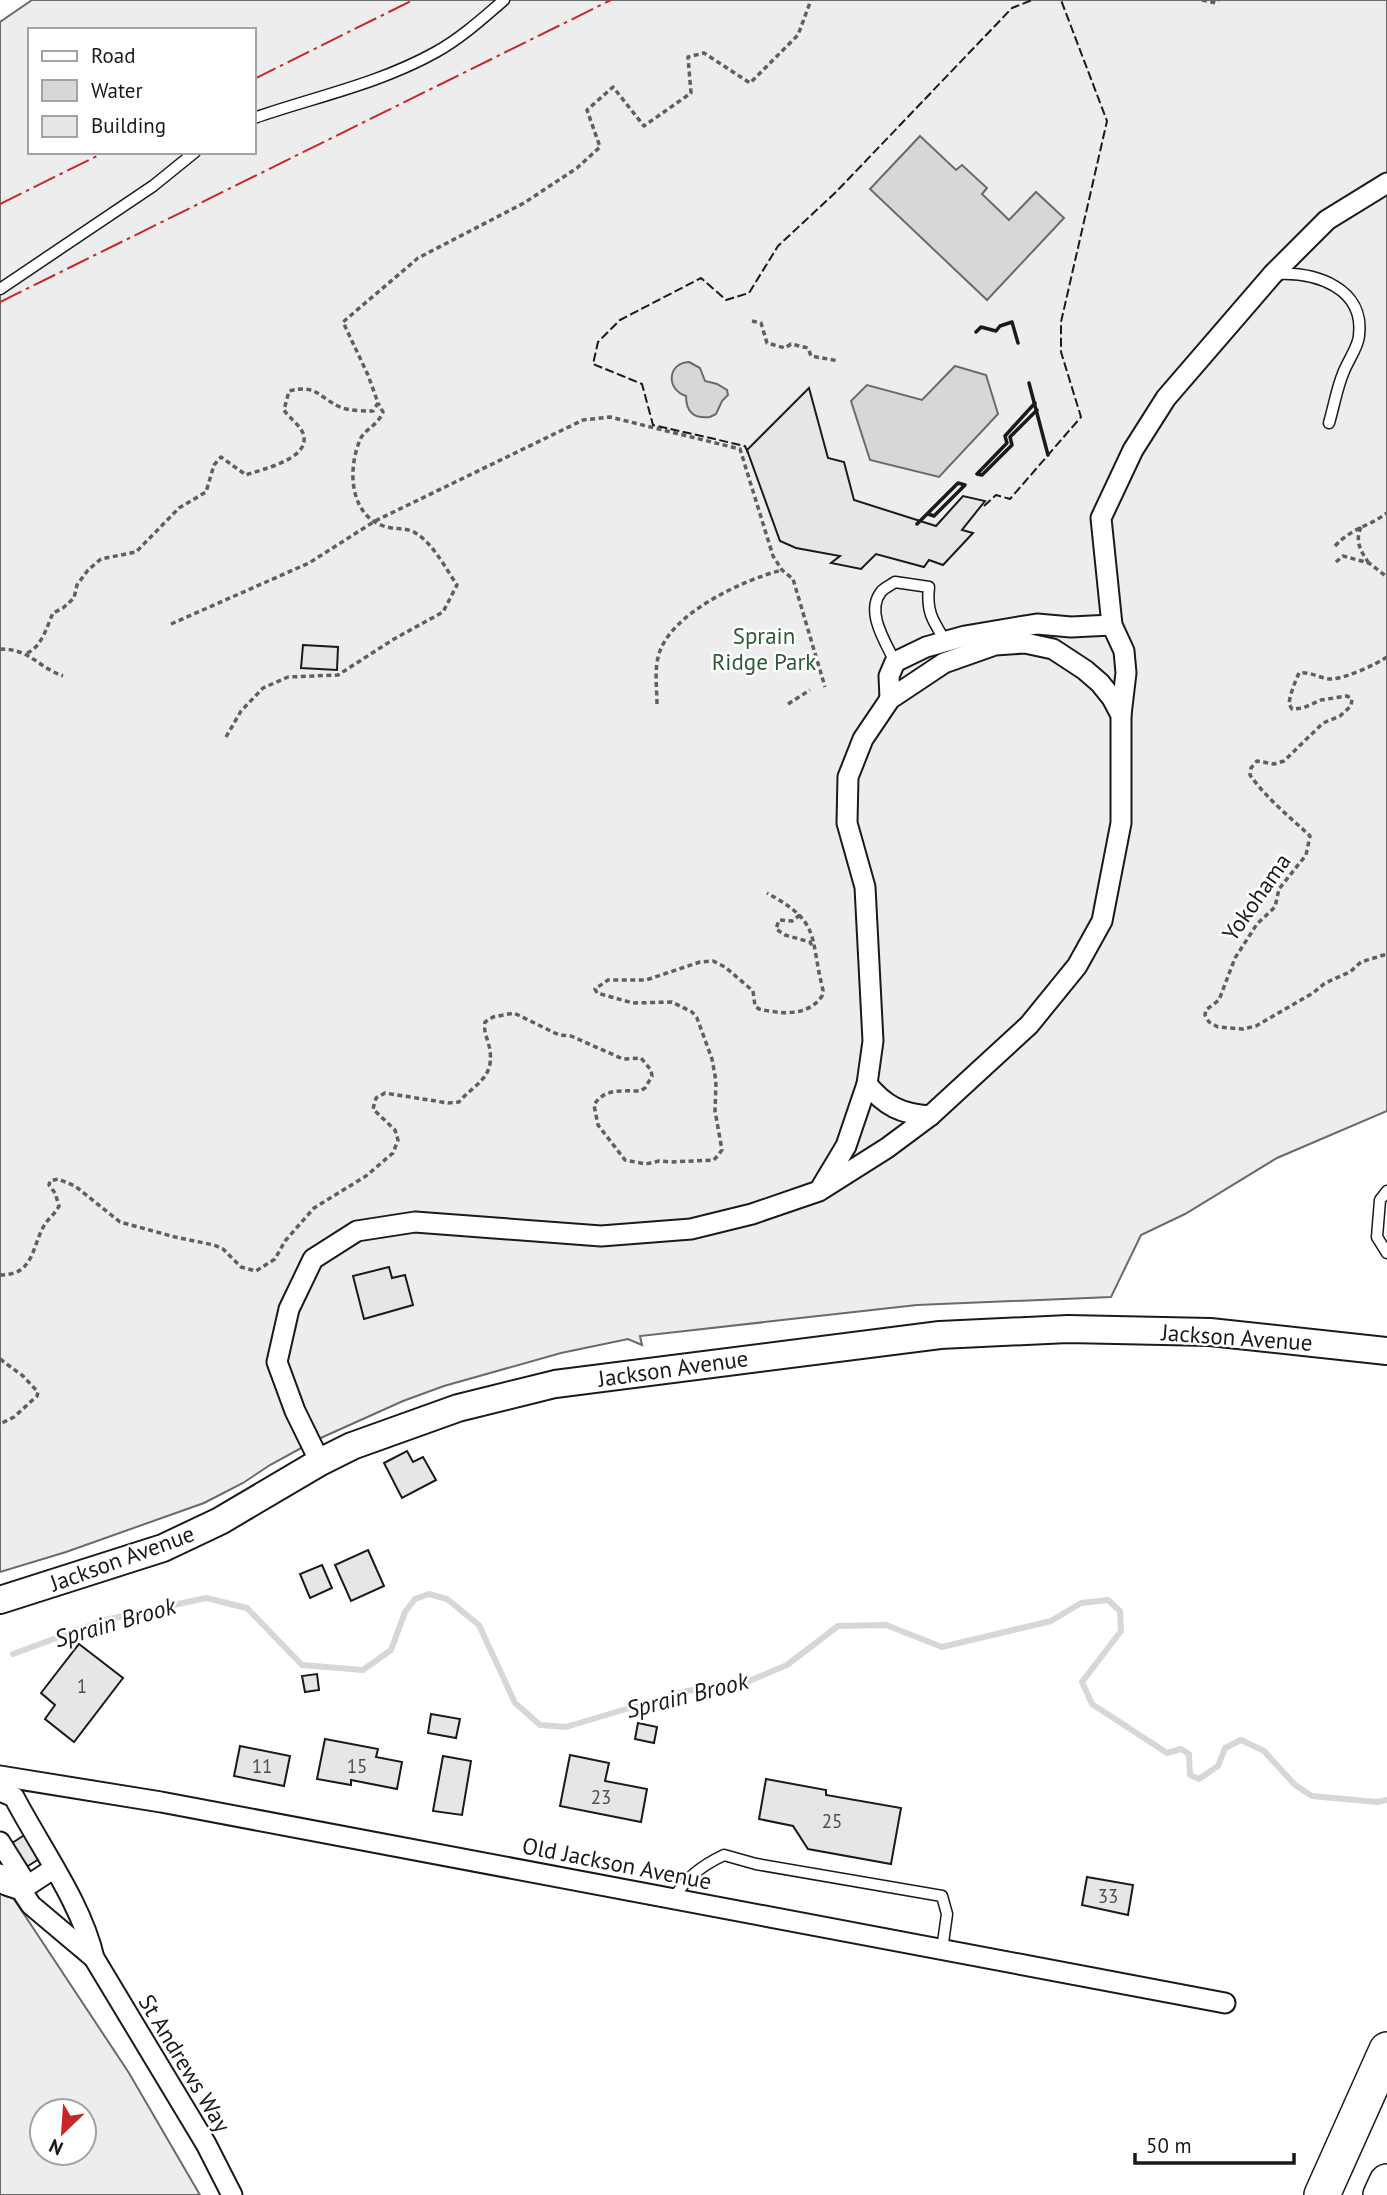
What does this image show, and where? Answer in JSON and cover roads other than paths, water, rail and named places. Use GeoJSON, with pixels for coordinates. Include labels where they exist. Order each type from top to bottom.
{"type":"FeatureCollection","features":[{"type":"Feature","properties":{"kind":"highway"},"geometry":{"type":"LineString","coordinates":[[1322,2195],[1387,2050]]}},
{"type":"Feature","properties":{"kind":"highway"},"geometry":{"type":"LineString","coordinates":[[1381,2195],[1387,2182]]}},
{"type":"Feature","properties":{"kind":"main road","name":"Jackson Avenue"},"geometry":{"type":"LineString","coordinates":[[0,1601],[163,1548],[220,1521],[352,1446],[458,1408],[555,1384],[940,1335],[1068,1329],[1210,1332],[1387,1351]]}},
{"type":"Feature","properties":{"kind":"street"},"geometry":{"type":"LineString","coordinates":[[320,1462],[295,1411],[277,1362],[289,1309],[313,1259],[357,1231],[415,1222],[601,1236],[691,1230],[752,1214],[820,1191],[887,1148],[930,1116],[1028,1025],[1077,966],[1102,921],[1121,823],[1121,715],[1126,673],[1124,651],[1112,625],[1101,518],[1133,450],[1166,398],[1273,274],[1327,220],[1387,183]]}},
{"type":"Feature","properties":{"kind":"street"},"geometry":{"type":"LineString","coordinates":[[890,699],[890,676],[895,662],[926,647],[1038,624],[1112,625]]}},
{"type":"Feature","properties":{"kind":"street"},"geometry":{"type":"LineString","coordinates":[[820,1191],[846,1146],[867,1084],[873,1041],[864,887],[847,823],[848,777],[863,739],[890,699],[944,663],[995,645],[1026,643],[1053,649],[1085,670],[1112,698],[1121,715]]}},
{"type":"Feature","properties":{"kind":"street"},"geometry":{"type":"LineString","coordinates":[[867,1084],[878,1098],[897,1111],[930,1116]]}},
{"type":"Feature","properties":{"kind":"street","name":"Old Jackson Avenue"},"geometry":{"type":"LineString","coordinates":[[0,1776],[161,1802],[1225,2003]]}},
{"type":"Feature","properties":{"kind":"street","name":"St Andrews Way"},"geometry":{"type":"LineString","coordinates":[[0,1791],[14,1797],[88,1933],[94,1958],[206,2144],[232,2195]]}},
{"type":"Feature","properties":{"kind":"street"},"geometry":{"type":"LineString","coordinates":[[0,1841],[29,1827]]}},
{"type":"Feature","properties":{"kind":"street","name":"St Andrews Way"},"geometry":{"type":"LineString","coordinates":[[0,1841],[22,1877],[21,1890]]}},
{"type":"Feature","properties":{"kind":"street"},"geometry":{"type":"LineString","coordinates":[[21,1890],[53,1869]]}},
{"type":"Feature","properties":{"kind":"street","name":"St Andrews Way"},"geometry":{"type":"LineString","coordinates":[[0,1874],[6,1885],[21,1890],[31,1905],[94,1958]]}},
{"type":"Feature","properties":{"kind":"lane"},"geometry":{"type":"LineString","coordinates":[[256,117],[296,103],[328,96],[419,62],[470,30],[504,0]]}},
{"type":"Feature","properties":{"kind":"lane"},"geometry":{"type":"LineString","coordinates":[[0,289],[153,186],[193,154]]}},
{"type":"Feature","properties":{"kind":"lane"},"geometry":{"type":"LineString","coordinates":[[1273,274],[1317,277],[1338,287],[1353,301],[1359,317],[1359,338],[1343,373],[1329,423]]}},
{"type":"Feature","properties":{"kind":"lane"},"geometry":{"type":"LineString","coordinates":[[895,662],[881,634],[874,609],[880,592],[895,582],[929,587],[927,603],[930,617],[946,642]]}},
{"type":"Feature","properties":{"kind":"lane"},"geometry":{"type":"LineString","coordinates":[[1387,1191],[1380,1200],[1377,1237],[1387,1253]]}},
{"type":"Feature","properties":{"kind":"lane"},"geometry":{"type":"LineString","coordinates":[[673,1899],[685,1881],[704,1865],[724,1855],[756,1864],[942,1896],[947,1914],[942,1950]]}},
{"type":"Feature","properties":{"kind":"water"},"geometry":{"type":"Polygon","coordinates":[[[920,136],[956,170],[962,165],[987,188],[982,194],[1009,220],[1036,192],[1064,218],[987,300],[870,189],[920,136]]]}},
{"type":"Feature","properties":{"kind":"water"},"geometry":{"type":"Polygon","coordinates":[[[689,362],[700,368],[705,381],[727,390],[728,395],[716,414],[710,417],[699,417],[692,413],[686,396],[679,393],[672,383],[676,367],[689,362]]]}},
{"type":"Feature","properties":{"kind":"water"},"geometry":{"type":"Polygon","coordinates":[[[955,366],[986,375],[998,414],[939,477],[870,460],[851,401],[867,385],[922,400],[955,366]]]}},
{"type":"Feature","properties":{"kind":"waterway","name":"Sprain Brook"},"geometry":{"type":"LineString","coordinates":[[13,1654],[105,1620],[206,1598],[247,1608],[302,1665],[363,1670],[391,1650],[405,1612],[415,1599],[429,1594],[447,1599],[479,1625],[515,1703],[540,1725],[566,1727],[686,1691],[742,1684],[787,1665],[838,1626],[886,1625],[942,1647],[1051,1621],[1081,1603],[1108,1600],[1120,1611],[1121,1631],[1082,1682],[1092,1704],[1167,1753],[1181,1749],[1189,1754],[1190,1775],[1199,1779],[1218,1766],[1225,1748],[1241,1740],[1264,1751],[1295,1785],[1312,1796],[1377,1802],[1387,1800]]}},
{"type":"Feature","properties":{"kind":"park label","name":"Sprain Ridge Park"},"geometry":{"type":"Point","coordinates":[764,648]}}]}
